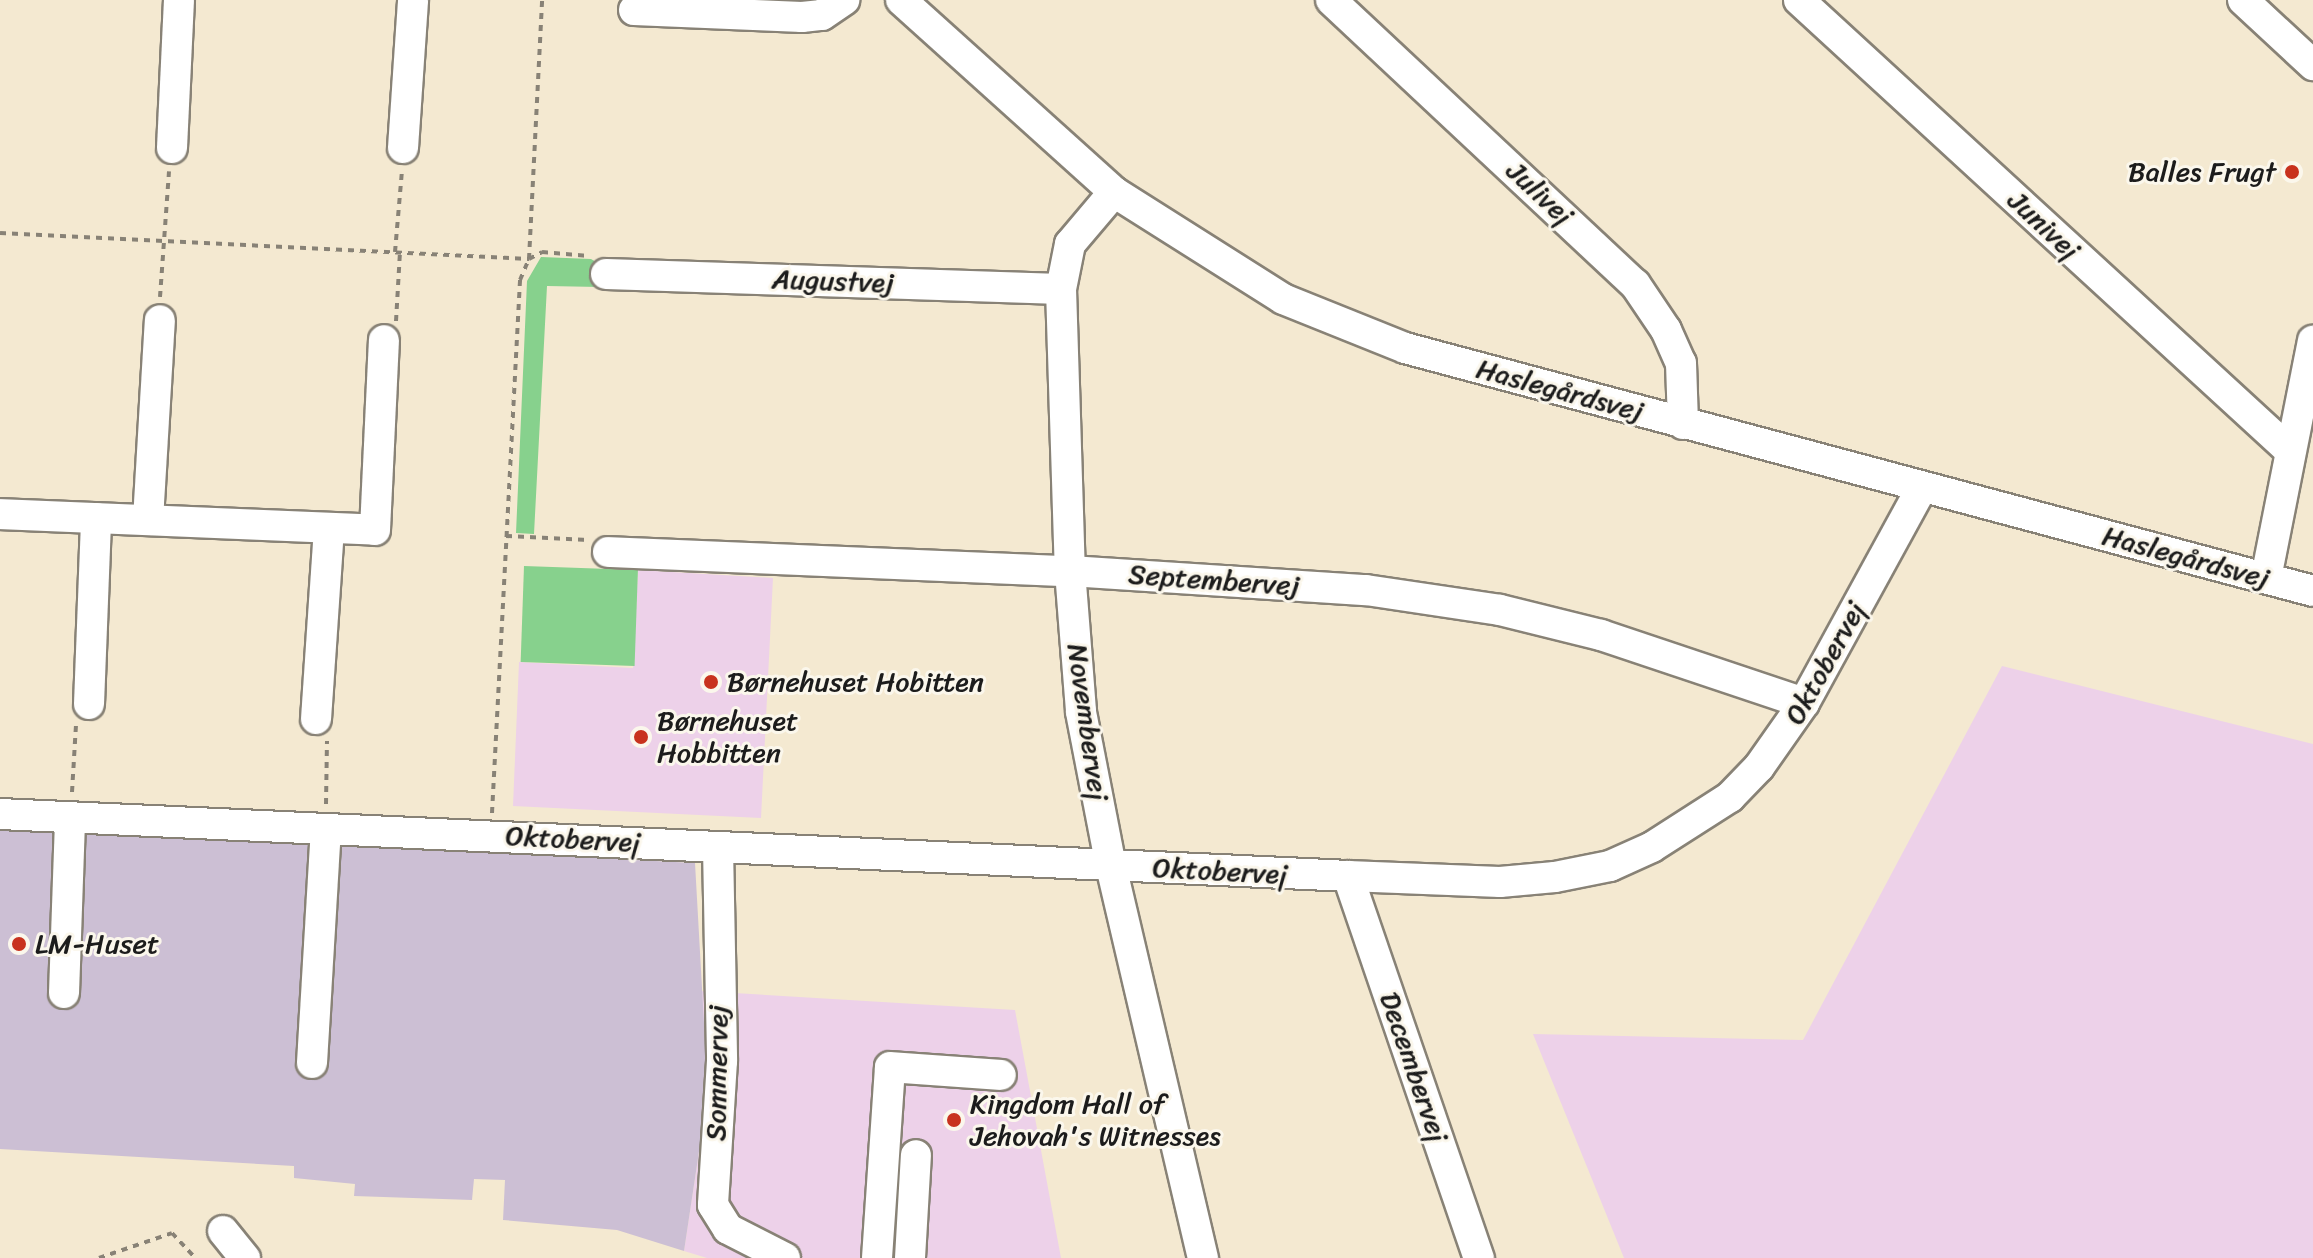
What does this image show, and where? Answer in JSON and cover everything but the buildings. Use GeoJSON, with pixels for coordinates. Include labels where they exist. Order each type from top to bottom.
{"type":"FeatureCollection","features":[{"type":"Feature","properties":{"kind":"street"},"geometry":{"type":"LineString","coordinates":[[172,148],[179,0]]}},
{"type":"Feature","properties":{"kind":"street"},"geometry":{"type":"LineString","coordinates":[[403,148],[413,0]]}},
{"type":"Feature","properties":{"kind":"street"},"geometry":{"type":"LineString","coordinates":[[634,10],[802,17],[822,15],[844,0]]}},
{"type":"Feature","properties":{"kind":"street","name":"Haslegårdsvej"},"geometry":{"type":"LineString","coordinates":[[901,0],[1114,192],[1283,299],[1405,348],[1921,489],[2313,591]]}},
{"type":"Feature","properties":{"kind":"street","name":"Julivej"},"geometry":{"type":"LineString","coordinates":[[1331,0],[1635,284],[1662,323],[1681,363],[1683,424]]}},
{"type":"Feature","properties":{"kind":"street","name":"Junivej"},"geometry":{"type":"LineString","coordinates":[[1799,0],[2289,450]]}},
{"type":"Feature","properties":{"kind":"street"},"geometry":{"type":"LineString","coordinates":[[2243,0],[2313,65]]}},
{"type":"Feature","properties":{"kind":"street","name":"Novembervej"},"geometry":{"type":"LineString","coordinates":[[1114,192],[1070,244],[1061,289],[1070,571],[1081,712],[1111,866],[1203,1258]]}},
{"type":"Feature","properties":{"kind":"street","name":"Augustvej"},"geometry":{"type":"LineString","coordinates":[[606,274],[1061,289]]}},
{"type":"Feature","properties":{"kind":"street"},"geometry":{"type":"LineString","coordinates":[[148,520],[160,320]]}},
{"type":"Feature","properties":{"kind":"street"},"geometry":{"type":"LineString","coordinates":[[0,514],[375,530],[384,340]]}},
{"type":"Feature","properties":{"kind":"street"},"geometry":{"type":"LineString","coordinates":[[2266,578],[2313,341]]}},
{"type":"Feature","properties":{"kind":"street","name":"Oktobervej"},"geometry":{"type":"LineString","coordinates":[[0,814],[1500,882],[1610,866],[1693,824],[1730,797],[1784,737],[1921,489]]}},
{"type":"Feature","properties":{"kind":"street"},"geometry":{"type":"LineString","coordinates":[[82,711],[96,518]]}},
{"type":"Feature","properties":{"kind":"street"},"geometry":{"type":"LineString","coordinates":[[316,719],[329,529]]}},
{"type":"Feature","properties":{"kind":"street","name":"Septembervej"},"geometry":{"type":"LineString","coordinates":[[608,552],[1070,571],[1366,590],[1500,610],[1665,653],[1804,703]]}},
{"type":"Feature","properties":{"kind":"street"},"geometry":{"type":"LineString","coordinates":[[64,993],[70,819]]}},
{"type":"Feature","properties":{"kind":"street"},"geometry":{"type":"LineString","coordinates":[[312,1063],[326,830]]}},
{"type":"Feature","properties":{"kind":"street","name":"Sommervej"},"geometry":{"type":"LineString","coordinates":[[718,847],[722,1061],[713,1205],[728,1229],[785,1258]]}},
{"type":"Feature","properties":{"kind":"street","name":"Decembervej"},"geometry":{"type":"LineString","coordinates":[[1348,876],[1479,1258]]}},
{"type":"Feature","properties":{"kind":"street"},"geometry":{"type":"LineString","coordinates":[[877,1258],[890,1067],[1001,1075]]}},
{"type":"Feature","properties":{"kind":"street"},"geometry":{"type":"LineString","coordinates":[[910,1258],[916,1155]]}},
{"type":"Feature","properties":{"kind":"street"},"geometry":{"type":"LineString","coordinates":[[223,1231],[245,1258]]}},
{"type":"Feature","properties":{"kind":"path"},"geometry":{"type":"LineString","coordinates":[[491,835],[520,280],[529,259],[542,0]]}},
{"type":"Feature","properties":{"kind":"path"},"geometry":{"type":"LineString","coordinates":[[160,320],[161,240],[172,148]]}},
{"type":"Feature","properties":{"kind":"path"},"geometry":{"type":"LineString","coordinates":[[384,340],[395,341],[403,148]]}},
{"type":"Feature","properties":{"kind":"path"},"geometry":{"type":"LineString","coordinates":[[0,233],[529,259],[542,252],[602,257],[606,274]]}},
{"type":"Feature","properties":{"kind":"path"},"geometry":{"type":"LineString","coordinates":[[506,536],[608,541],[608,552]]}},
{"type":"Feature","properties":{"kind":"path"},"geometry":{"type":"LineString","coordinates":[[70,819],[82,711]]}},
{"type":"Feature","properties":{"kind":"path"},"geometry":{"type":"LineString","coordinates":[[316,719],[327,724],[326,830]]}},
{"type":"Feature","properties":{"kind":"path"},"geometry":{"type":"LineString","coordinates":[[99,1258],[172,1233],[195,1258]]}},
{"type":"Feature","properties":{"kind":"shaded area","name":"Børnehuset Hobbitten"},"geometry":{"type":"Polygon","coordinates":[[[638,570],[773,578],[761,818],[513,806],[519,662],[633,668],[638,570]]]}},
{"type":"Feature","properties":{"kind":"shaded area"},"geometry":{"type":"Polygon","coordinates":[[[2002,666],[2313,744],[2313,1258],[1624,1258],[1533,1034],[1803,1040],[2002,666]]]}},
{"type":"Feature","properties":{"kind":"shaded area"},"geometry":{"type":"Polygon","coordinates":[[[0,828],[695,863],[706,1059],[703,1125],[684,1251],[617,1230],[503,1220],[505,1180],[474,1179],[472,1200],[354,1196],[355,1184],[294,1178],[294,1166],[0,1149],[0,828]]]}},
{"type":"Feature","properties":{"kind":"shaded area"},"geometry":{"type":"Polygon","coordinates":[[[700,991],[1015,1010],[1061,1258],[707,1258],[684,1251],[703,1125],[706,1059],[700,991]]]}},
{"type":"Feature","properties":{"kind":"green space"},"geometry":{"type":"Polygon","coordinates":[[[541,257],[591,259],[601,265],[600,287],[547,286],[534,534],[516,533],[527,281],[541,257]]]}},
{"type":"Feature","properties":{"kind":"green space"},"geometry":{"type":"Polygon","coordinates":[[[524,566],[638,570],[635,666],[521,662],[524,566]]]}},
{"type":"Feature","properties":{"kind":"place","name":"Balles Frugt"},"geometry":{"type":"Point","coordinates":[2292,172]}},
{"type":"Feature","properties":{"kind":"place","name":"Børnehuset Hobitten"},"geometry":{"type":"Point","coordinates":[711,682]}},
{"type":"Feature","properties":{"kind":"place","name":"Børnehuset Hobbitten"},"geometry":{"type":"Point","coordinates":[641,737]}},
{"type":"Feature","properties":{"kind":"place","name":"LM-Huset"},"geometry":{"type":"Point","coordinates":[19,944]}},
{"type":"Feature","properties":{"kind":"place","name":"Kingdom Hall of Jehovah's Witnesses"},"geometry":{"type":"Point","coordinates":[954,1120]}}]}
